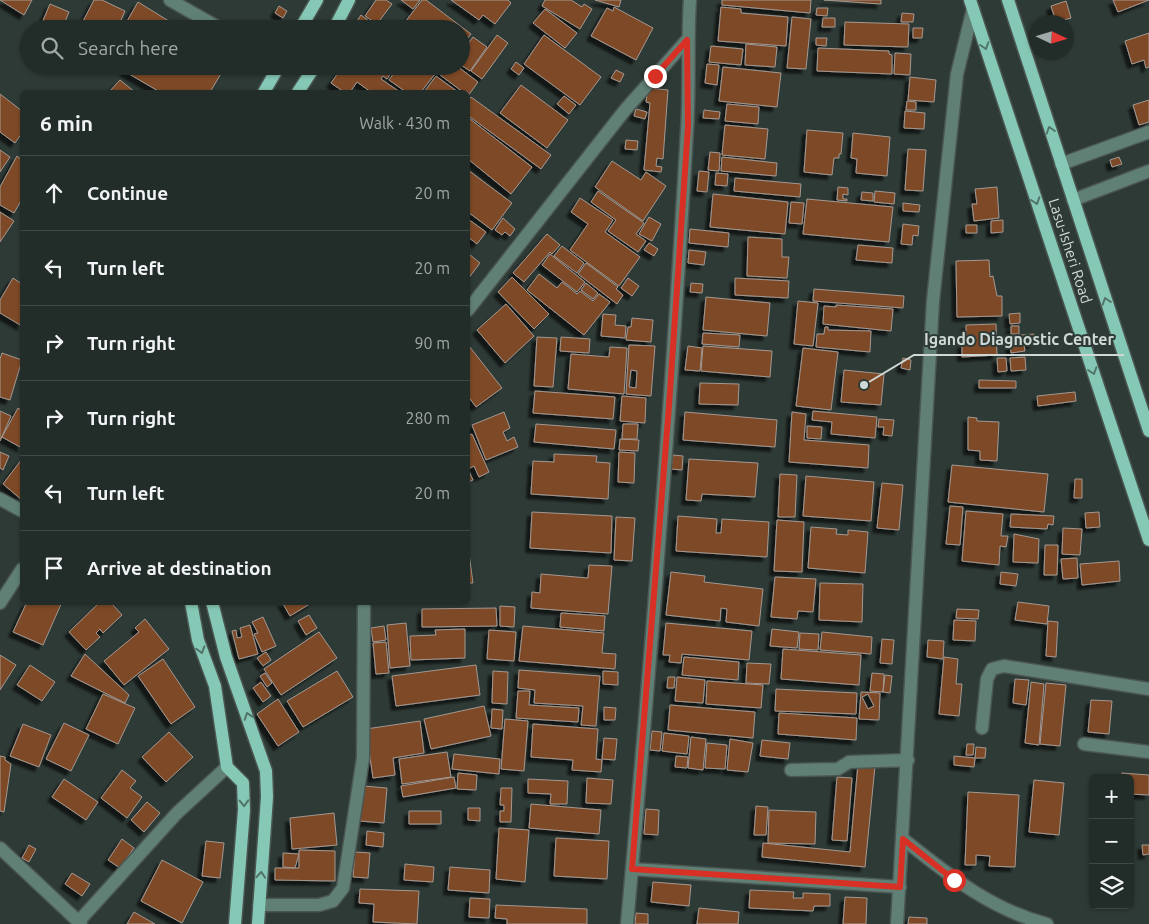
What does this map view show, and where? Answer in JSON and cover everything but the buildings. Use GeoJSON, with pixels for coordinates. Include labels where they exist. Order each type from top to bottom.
{"type":"FeatureCollection","features":[{"type":"Feature","properties":{"kind":"main road"},"geometry":{"type":"LineString","coordinates":[[305,20],[317,0]]}},
{"type":"Feature","properties":{"kind":"main road"},"geometry":{"type":"LineString","coordinates":[[339,20],[349,0]]}},
{"type":"Feature","properties":{"kind":"main road","name":"Lasu-Isheri Road"},"geometry":{"type":"LineString","coordinates":[[1008,0],[1149,431]]}},
{"type":"Feature","properties":{"kind":"main road","name":"Lasu-Isheri Road"},"geometry":{"type":"LineString","coordinates":[[971,5],[1149,540]]}},
{"type":"Feature","properties":{"kind":"main road"},"geometry":{"type":"LineString","coordinates":[[265,90],[274,75]]}},
{"type":"Feature","properties":{"kind":"main road"},"geometry":{"type":"LineString","coordinates":[[299,90],[309,75]]}},
{"type":"Feature","properties":{"kind":"main road"},"geometry":{"type":"LineString","coordinates":[[192,605],[198,640],[215,686],[227,767],[243,783],[244,810],[235,924]]}},
{"type":"Feature","properties":{"kind":"main road"},"geometry":{"type":"LineString","coordinates":[[213,605],[226,657],[266,771],[267,797],[258,924]]}},
{"type":"Feature","properties":{"kind":"street"},"geometry":{"type":"LineString","coordinates":[[170,0],[206,20]]}},
{"type":"Feature","properties":{"kind":"street"},"geometry":{"type":"LineString","coordinates":[[627,924],[669,406],[687,137],[687,40],[690,0]]}},
{"type":"Feature","properties":{"kind":"street"},"geometry":{"type":"LineString","coordinates":[[897,924],[908,760],[933,301],[958,74],[971,5]]}},
{"type":"Feature","properties":{"kind":"street"},"geometry":{"type":"LineString","coordinates":[[470,307],[625,110],[687,40]]}},
{"type":"Feature","properties":{"kind":"street"},"geometry":{"type":"LineString","coordinates":[[1061,164],[1149,132]]}},
{"type":"Feature","properties":{"kind":"street"},"geometry":{"type":"LineString","coordinates":[[1073,200],[1149,171]]}},
{"type":"Feature","properties":{"kind":"street"},"geometry":{"type":"LineString","coordinates":[[0,499],[20,510]]}},
{"type":"Feature","properties":{"kind":"street"},"geometry":{"type":"LineString","coordinates":[[0,603],[20,572]]}},
{"type":"Feature","properties":{"kind":"street"},"geometry":{"type":"LineString","coordinates":[[259,905],[319,905],[333,901],[343,888],[363,758],[364,605]]}},
{"type":"Feature","properties":{"kind":"street"},"geometry":{"type":"LineString","coordinates":[[982,728],[987,679],[992,669],[998,667],[1004,666],[1149,689]]}},
{"type":"Feature","properties":{"kind":"street"},"geometry":{"type":"LineString","coordinates":[[1084,744],[1149,752]]}},
{"type":"Feature","properties":{"kind":"street"},"geometry":{"type":"LineString","coordinates":[[791,770],[838,769],[849,762],[908,760]]}},
{"type":"Feature","properties":{"kind":"street"},"geometry":{"type":"LineString","coordinates":[[0,848],[80,923],[177,814],[227,767]]}},
{"type":"Feature","properties":{"kind":"street"},"geometry":{"type":"LineString","coordinates":[[903,839],[954,880],[1021,918],[1047,924]]}},
{"type":"Feature","properties":{"kind":"street"},"geometry":{"type":"LineString","coordinates":[[632,869],[900,887]]}},
{"type":"Feature","properties":{"kind":"place","name":"Igando Diagnostic Center"},"geometry":{"type":"Point","coordinates":[864,385]}},
{"type":"Feature","properties":{"kind":"route"},"geometry":{"type":"LineString","coordinates":[[655,76],[687,40],[688,127],[669,406],[632,869],[900,887],[903,839],[954,880]]}}]}
